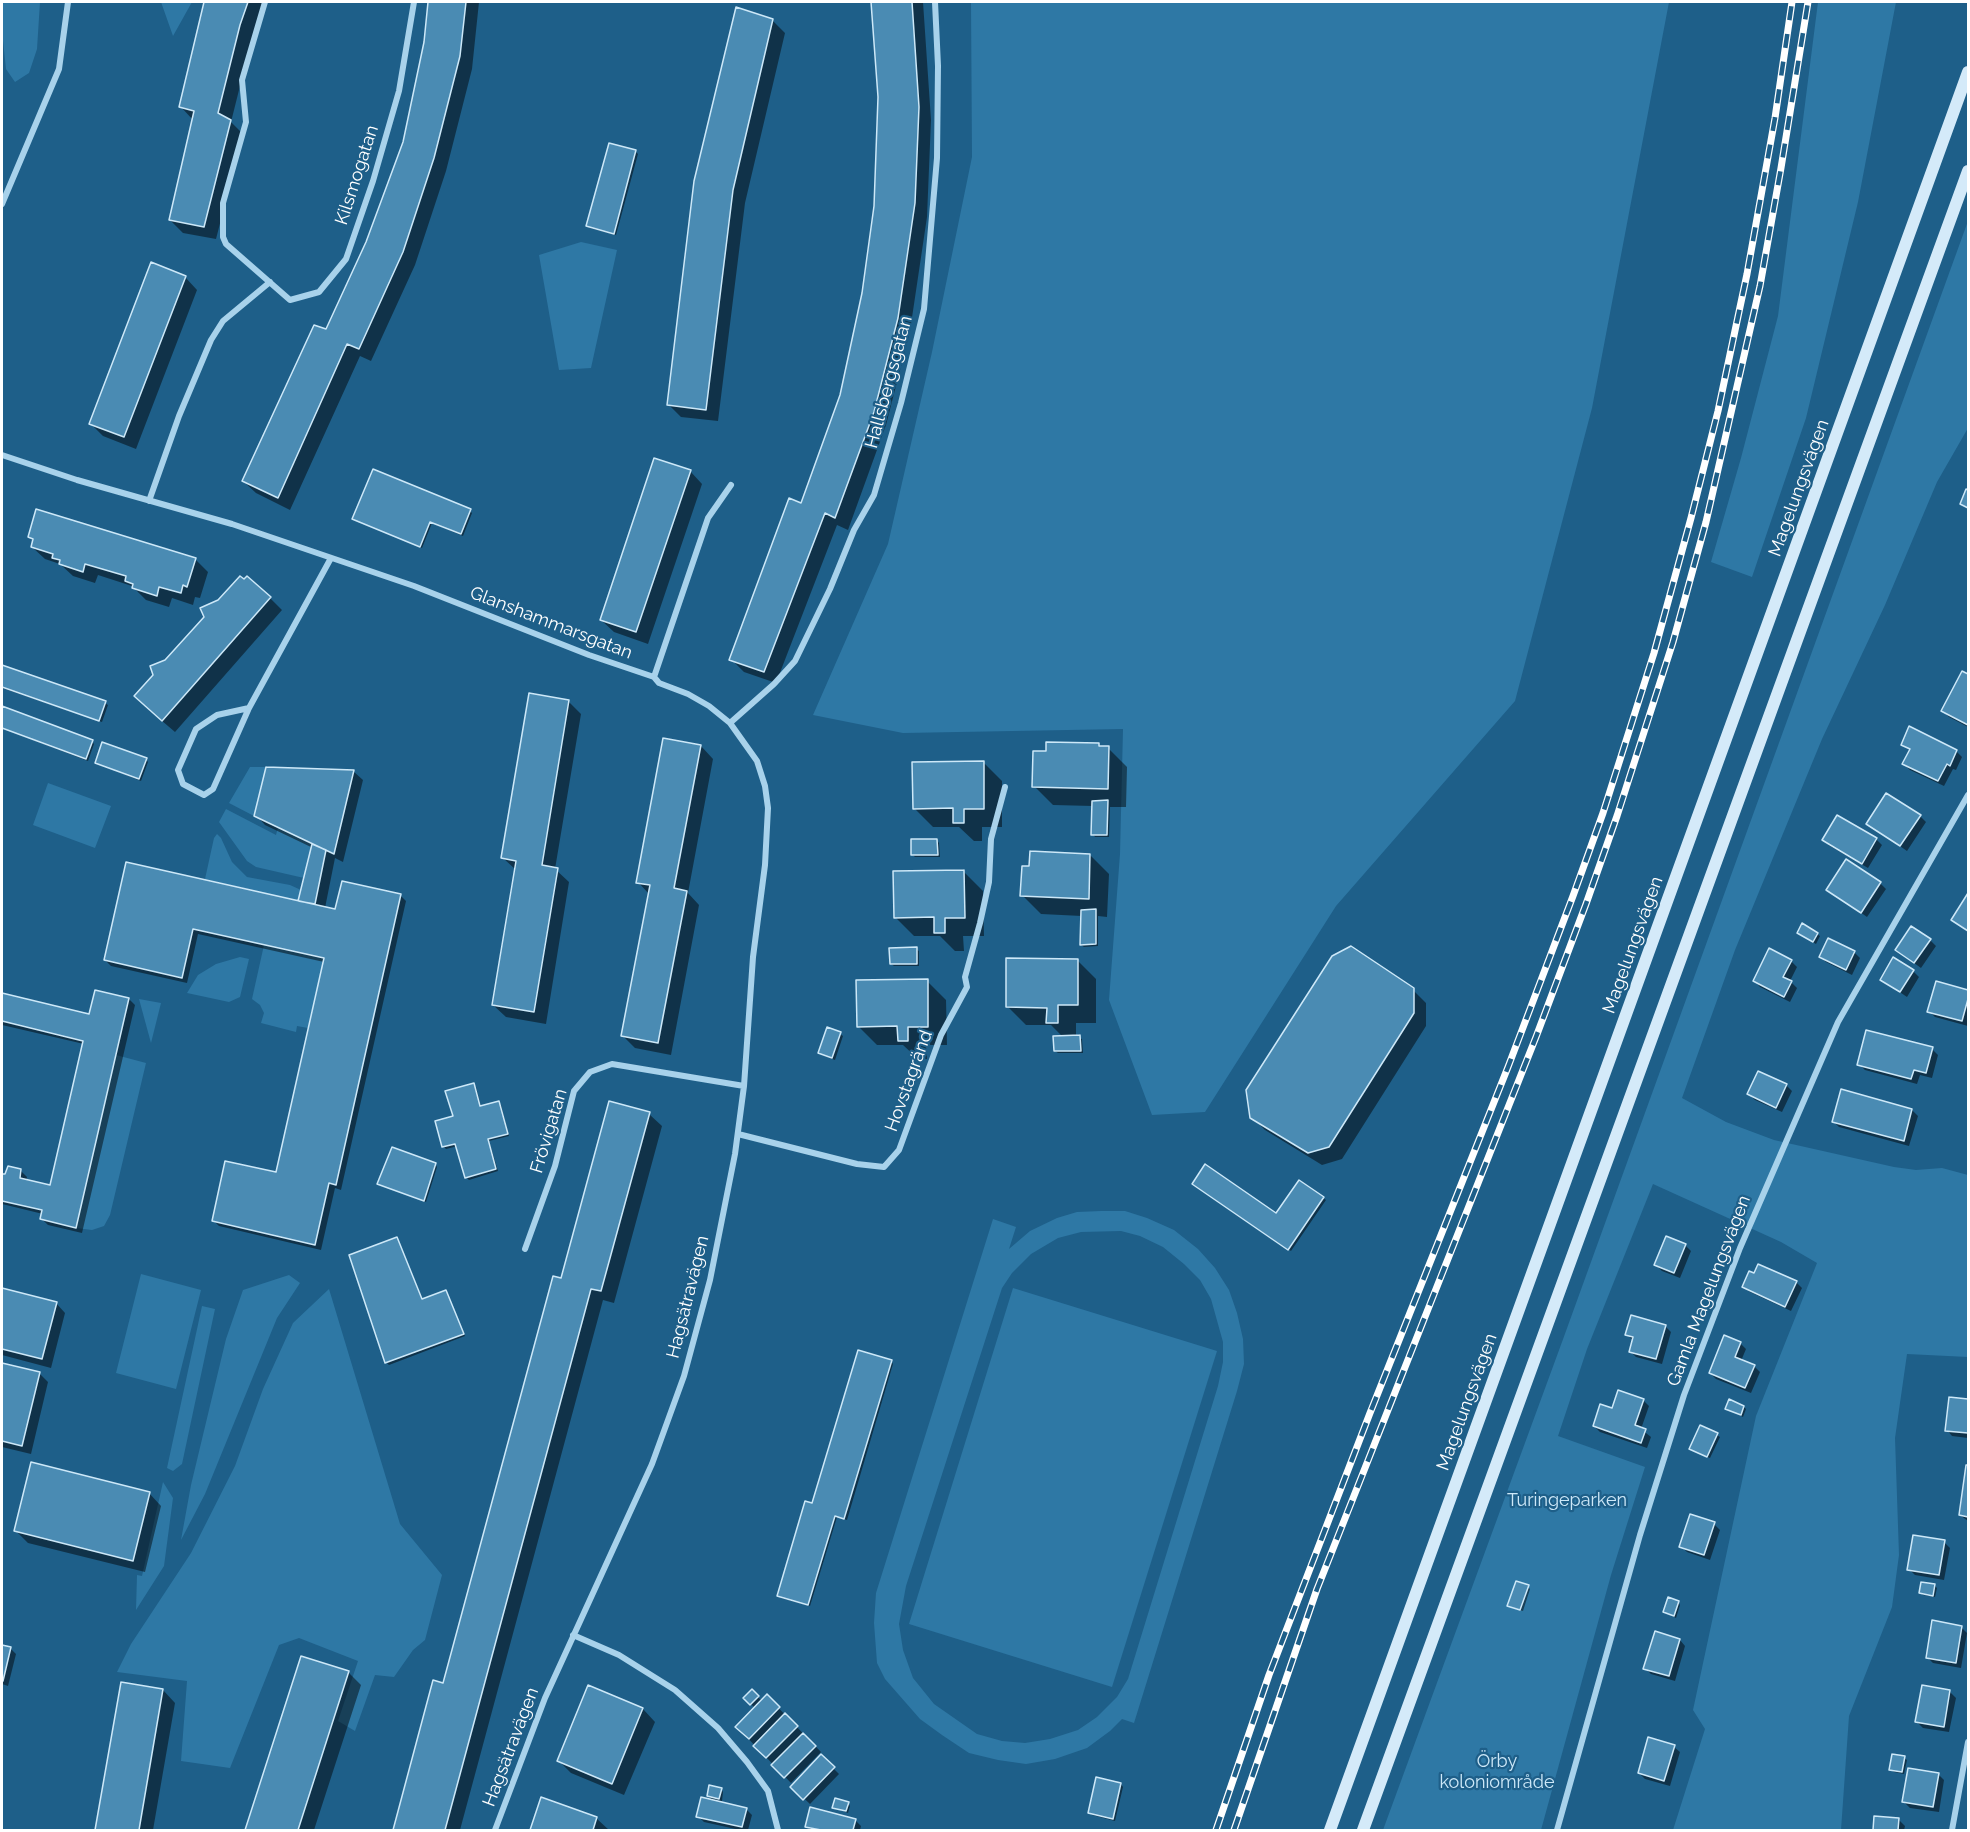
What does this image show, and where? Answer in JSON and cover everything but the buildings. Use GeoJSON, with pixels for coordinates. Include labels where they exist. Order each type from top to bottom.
{"type":"FeatureCollection","features":[{"type":"Feature","properties":{"kind":"main road","name":"Magelungsvägen"},"geometry":{"type":"LineString","coordinates":[[1330,1830],[1968,72]]}},
{"type":"Feature","properties":{"kind":"main road"},"geometry":{"type":"LineString","coordinates":[[1363,1830],[1968,171]]}},
{"type":"Feature","properties":{"kind":"street"},"geometry":{"type":"LineString","coordinates":[[2,204],[59,69],[68,2]]}},
{"type":"Feature","properties":{"kind":"street","name":"Kilsmogatan"},"geometry":{"type":"LineString","coordinates":[[265,2],[242,80],[246,122],[223,203],[223,237],[226,244],[290,300],[319,292],[346,259],[373,181],[399,91],[414,2]]}},
{"type":"Feature","properties":{"kind":"street","name":"Hallsbergsgatan"},"geometry":{"type":"LineString","coordinates":[[730,723],[774,684],[795,661],[830,589],[854,530],[874,495],[897,415],[924,309],[937,158],[938,66],[935,2]]}},
{"type":"Feature","properties":{"kind":"street"},"geometry":{"type":"LineString","coordinates":[[149,501],[179,416],[211,340],[223,321],[270,282]]}},
{"type":"Feature","properties":{"kind":"street","name":"Glanshammarsgatan"},"geometry":{"type":"LineString","coordinates":[[2,455],[149,501],[232,524],[414,586],[589,656],[654,677],[659,683],[688,694],[709,706],[730,723],[745,741]]}},
{"type":"Feature","properties":{"kind":"street"},"geometry":{"type":"LineString","coordinates":[[654,677],[708,518],[731,485]]}},
{"type":"Feature","properties":{"kind":"street"},"geometry":{"type":"LineString","coordinates":[[249,708],[217,715],[196,729],[178,770],[183,784],[204,795],[213,789],[249,708],[331,558]]}},
{"type":"Feature","properties":{"kind":"street","name":"Hagsätravägen"},"geometry":{"type":"LineString","coordinates":[[495,1830],[545,1698],[652,1464],[684,1376],[710,1280],[738,1134],[744,1086],[753,957],[765,865],[768,808],[757,761],[745,741]]}},
{"type":"Feature","properties":{"kind":"street","name":"Hovstagränd"},"geometry":{"type":"LineString","coordinates":[[738,1134],[857,1164],[884,1167],[899,1150],[941,1035],[967,987],[965,977],[981,923],[989,882],[991,839],[1005,788]]}},
{"type":"Feature","properties":{"kind":"street","name":"Gamla Magelungsvägen"},"geometry":{"type":"LineString","coordinates":[[1557,1830],[1640,1534],[1681,1406],[1740,1248],[1838,1022],[1968,795]]}},
{"type":"Feature","properties":{"kind":"street","name":"Frövigatan"},"geometry":{"type":"LineString","coordinates":[[525,1249],[555,1166],[574,1091],[590,1072],[612,1064],[744,1086]]}},
{"type":"Feature","properties":{"kind":"street"},"geometry":{"type":"LineString","coordinates":[[573,1635],[619,1655],[675,1690],[718,1728],[768,1791],[778,1830]]}},
{"type":"Feature","properties":{"kind":"street"},"geometry":{"type":"LineString","coordinates":[[1952,1830],[1968,1742]]}},
{"type":"Feature","properties":{"kind":"green space"},"geometry":{"type":"Polygon","coordinates":[[[2,2],[40,2],[37,49],[29,73],[15,82],[6,69],[2,2]]]}},
{"type":"Feature","properties":{"kind":"green space"},"geometry":{"type":"Polygon","coordinates":[[[161,2],[192,2],[173,36],[161,2]]]}},
{"type":"Feature","properties":{"kind":"green space"},"geometry":{"type":"Polygon","coordinates":[[[971,2],[1669,2],[1592,408],[1515,701],[1336,906],[1205,1112],[1152,1115],[1109,1000],[1120,854],[1123,729],[903,733],[813,715],[888,544],[932,352],[972,157],[971,2]]]}},
{"type":"Feature","properties":{"kind":"green space"},"geometry":{"type":"Polygon","coordinates":[[[1818,2],[1896,2],[1858,202],[1806,418],[1752,577],[1711,562],[1778,316],[1818,2]]]}},
{"type":"Feature","properties":{"kind":"green space"},"geometry":{"type":"Polygon","coordinates":[[[1968,221],[1968,428],[1937,482],[1885,605],[1822,739],[1735,950],[1682,1098],[1726,1122],[1774,1140],[1894,1167],[1916,1170],[1942,1168],[1968,1175],[1968,1357],[1907,1354],[1895,1438],[1899,1555],[1892,1607],[1849,1716],[1841,1830],[1673,1830],[1705,1729],[1693,1710],[1756,1416],[1817,1263],[1781,1242],[1653,1184],[1587,1349],[1558,1436],[1645,1467],[1611,1575],[1541,1830],[1383,1830],[1562,1342],[1968,221]]]}},
{"type":"Feature","properties":{"kind":"green space"},"geometry":{"type":"Polygon","coordinates":[[[581,242],[617,250],[591,368],[559,370],[539,255],[581,242]]]}},
{"type":"Feature","properties":{"kind":"green space"},"geometry":{"type":"Polygon","coordinates":[[[250,767],[266,767],[254,816],[229,803],[250,767]]]}},
{"type":"Feature","properties":{"kind":"green space"},"geometry":{"type":"Polygon","coordinates":[[[48,783],[111,806],[95,848],[33,825],[48,783]]]}},
{"type":"Feature","properties":{"kind":"green space"},"geometry":{"type":"Polygon","coordinates":[[[226,809],[276,835],[278,827],[312,844],[304,878],[256,867],[247,861],[219,822],[226,809]]]}},
{"type":"Feature","properties":{"kind":"green space"},"geometry":{"type":"Polygon","coordinates":[[[217,834],[232,862],[247,877],[290,885],[301,890],[298,901],[205,879],[214,838],[217,834]]]}},
{"type":"Feature","properties":{"kind":"green space"},"geometry":{"type":"Polygon","coordinates":[[[264,945],[324,958],[308,1028],[297,1026],[296,1032],[261,1023],[264,1013],[260,1005],[252,999],[264,945]]]}},
{"type":"Feature","properties":{"kind":"green space"},"geometry":{"type":"Polygon","coordinates":[[[240,957],[249,959],[240,997],[229,1002],[187,993],[198,975],[216,964],[240,957]]]}},
{"type":"Feature","properties":{"kind":"green space"},"geometry":{"type":"Polygon","coordinates":[[[139,999],[161,1003],[151,1043],[139,999]]]}},
{"type":"Feature","properties":{"kind":"green space"},"geometry":{"type":"Polygon","coordinates":[[[116,1055],[146,1063],[110,1215],[104,1226],[92,1230],[76,1228],[116,1055]]]}},
{"type":"Feature","properties":{"kind":"green space"},"geometry":{"type":"Polygon","coordinates":[[[1125,1211],[1174,1230],[1198,1249],[1215,1268],[1229,1290],[1243,1339],[1244,1364],[1134,1723],[1122,1719],[1087,1748],[1055,1759],[1026,1764],[969,1753],[920,1719],[885,1679],[877,1663],[874,1623],[876,1593],[993,1219],[1016,1227],[1009,1249],[1030,1231],[1057,1218],[1077,1212],[1125,1211]],[[1121,1231],[1081,1232],[1058,1238],[1031,1254],[1012,1273],[1002,1288],[906,1586],[899,1624],[903,1650],[913,1678],[934,1704],[977,1734],[1002,1741],[1025,1743],[1050,1739],[1078,1730],[1097,1717],[1117,1697],[1128,1679],[1218,1386],[1223,1362],[1223,1342],[1211,1299],[1200,1280],[1163,1247],[1140,1236],[1121,1231]]]}},
{"type":"Feature","properties":{"kind":"green space"},"geometry":{"type":"Polygon","coordinates":[[[141,1274],[201,1290],[176,1389],[116,1373],[141,1274]]]}},
{"type":"Feature","properties":{"kind":"green space"},"geometry":{"type":"Polygon","coordinates":[[[289,1275],[300,1283],[277,1318],[205,1494],[181,1540],[191,1485],[226,1339],[243,1290],[289,1275]]]}},
{"type":"Feature","properties":{"kind":"green space"},"geometry":{"type":"Polygon","coordinates":[[[1013,1288],[1217,1351],[1112,1687],[909,1624],[1013,1288]]]}},
{"type":"Feature","properties":{"kind":"green space"},"geometry":{"type":"Polygon","coordinates":[[[329,1289],[400,1524],[442,1575],[425,1640],[413,1650],[394,1677],[375,1675],[355,1731],[338,1721],[358,1661],[299,1638],[279,1645],[230,1768],[181,1761],[187,1681],[117,1672],[131,1644],[191,1553],[235,1466],[263,1389],[293,1323],[329,1289]]]}},
{"type":"Feature","properties":{"kind":"green space"},"geometry":{"type":"Polygon","coordinates":[[[202,1306],[215,1309],[182,1464],[173,1471],[167,1468],[202,1306]]]}},
{"type":"Feature","properties":{"kind":"green space"},"geometry":{"type":"Polygon","coordinates":[[[163,1482],[173,1498],[164,1566],[136,1610],[137,1575],[142,1576],[163,1482]]]}},
{"type":"Feature","properties":{"kind":"railway"},"geometry":{"type":"LineString","coordinates":[[1216,1830],[1269,1675],[1573,896],[1603,813],[1654,653],[1718,411],[1747,274],[1775,118],[1792,2]]}},
{"type":"Feature","properties":{"kind":"railway"},"geometry":{"type":"LineString","coordinates":[[1234,1830],[1317,1589],[1536,1037],[1586,904],[1673,642],[1706,522],[1760,286],[1808,2]]}},
{"type":"Feature","properties":{"kind":"park label","name":"Turingeparken"},"geometry":{"type":"Point","coordinates":[1567,1501]}},
{"type":"Feature","properties":{"kind":"park label","name":"Örby koloniområde"},"geometry":{"type":"Point","coordinates":[1497,1772]}}]}
